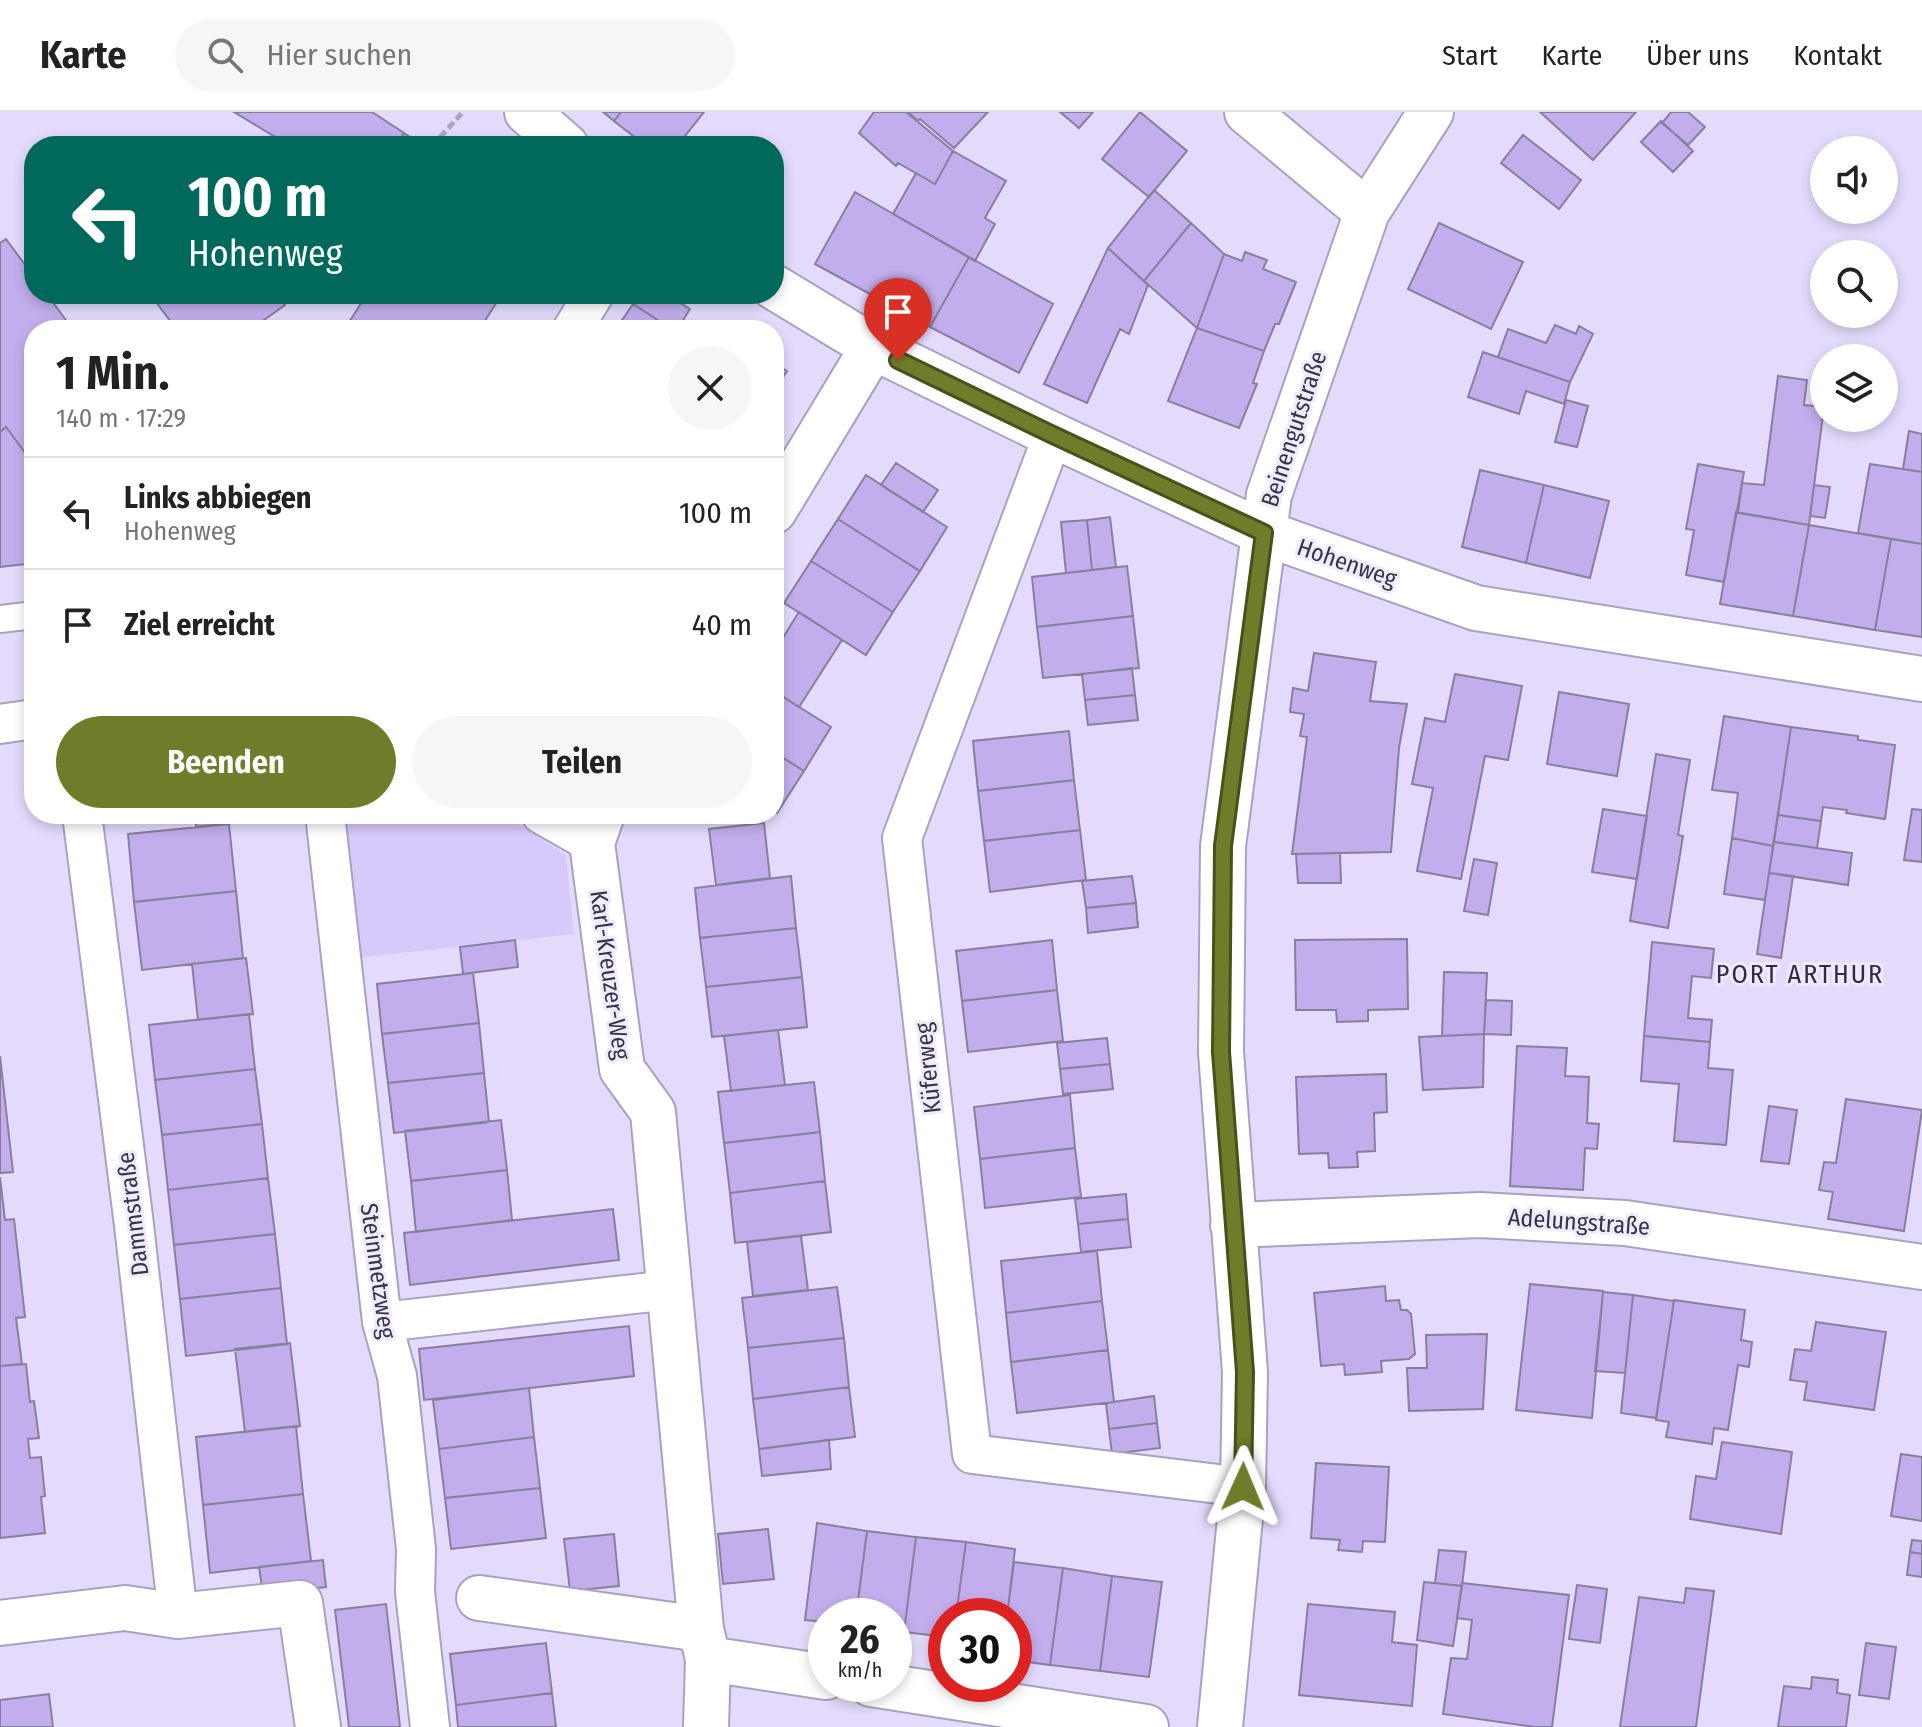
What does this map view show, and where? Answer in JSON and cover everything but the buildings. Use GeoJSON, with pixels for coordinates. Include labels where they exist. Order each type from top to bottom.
{"type":"FeatureCollection","features":[{"type":"Feature","properties":{"kind":"street"},"geometry":{"type":"LineString","coordinates":[[527,112],[555,136]]}},
{"type":"Feature","properties":{"kind":"street"},"geometry":{"type":"LineString","coordinates":[[1247,112],[1367,212]]}},
{"type":"Feature","properties":{"kind":"street","name":"Beinengutstraße"},"geometry":{"type":"LineString","coordinates":[[1220,1727],[1243,1487],[1245,1372],[1221,1052],[1223,846],[1269,495],[1367,212],[1431,112]]}},
{"type":"Feature","properties":{"kind":"street","name":"Hohenweg"},"geometry":{"type":"LineString","coordinates":[[784,293],[873,347],[1264,533],[1476,608],[1922,679]]}},
{"type":"Feature","properties":{"kind":"street"},"geometry":{"type":"LineString","coordinates":[[784,494],[873,347]]}},
{"type":"Feature","properties":{"kind":"street","name":"Küferweg"},"geometry":{"type":"LineString","coordinates":[[1053,435],[902,838],[972,1454],[1243,1487]]}},
{"type":"Feature","properties":{"kind":"street"},"geometry":{"type":"LineString","coordinates":[[0,724],[24,720]]}},
{"type":"Feature","properties":{"kind":"street","name":"Dammstraße"},"geometry":{"type":"LineString","coordinates":[[83,824],[133,1210],[178,1616]]}},
{"type":"Feature","properties":{"kind":"street","name":"Steinmetzweg"},"geometry":{"type":"LineString","coordinates":[[326,824],[382,1322],[397,1376],[416,1549],[415,1592],[430,1727]]}},
{"type":"Feature","properties":{"kind":"street","name":"Karl-Kreuzer-Weg"},"geometry":{"type":"LineString","coordinates":[[597,828],[622,1069],[653,1112],[704,1644],[706,1727]]}},
{"type":"Feature","properties":{"kind":"street","name":"Adelungstraße"},"geometry":{"type":"LineString","coordinates":[[1233,1225],[1480,1215],[1625,1223],[1922,1267]]}},
{"type":"Feature","properties":{"kind":"street"},"geometry":{"type":"LineString","coordinates":[[382,1322],[670,1290]]}},
{"type":"Feature","properties":{"kind":"street"},"geometry":{"type":"LineString","coordinates":[[479,1598],[704,1644],[808,1672]]}},
{"type":"Feature","properties":{"kind":"street"},"geometry":{"type":"LineString","coordinates":[[0,1623],[125,1608],[178,1616],[300,1603],[318,1727]]}},
{"type":"Feature","properties":{"kind":"street"},"geometry":{"type":"LineString","coordinates":[[912,1690],[1146,1727]]}},
{"type":"Feature","properties":{"kind":"lane"},"geometry":{"type":"LineString","coordinates":[[0,619],[24,616]]}},
{"type":"Feature","properties":{"kind":"path"},"geometry":{"type":"LineString","coordinates":[[441,136],[463,112]]}},
{"type":"Feature","properties":{"kind":"shaded area"},"geometry":{"type":"Polygon","coordinates":[[[340,824],[518,824],[566,855],[574,934],[356,958],[340,824]]]}},
{"type":"Feature","properties":{"kind":"district","name":"PORT ARTHUR"},"geometry":{"type":"Point","coordinates":[1800,974]}},
{"type":"Feature","properties":{"kind":"route"},"geometry":{"type":"LineString","coordinates":[[898,360],[1264,533],[1223,846],[1221,1052],[1245,1372],[1243,1487]]}}]}
